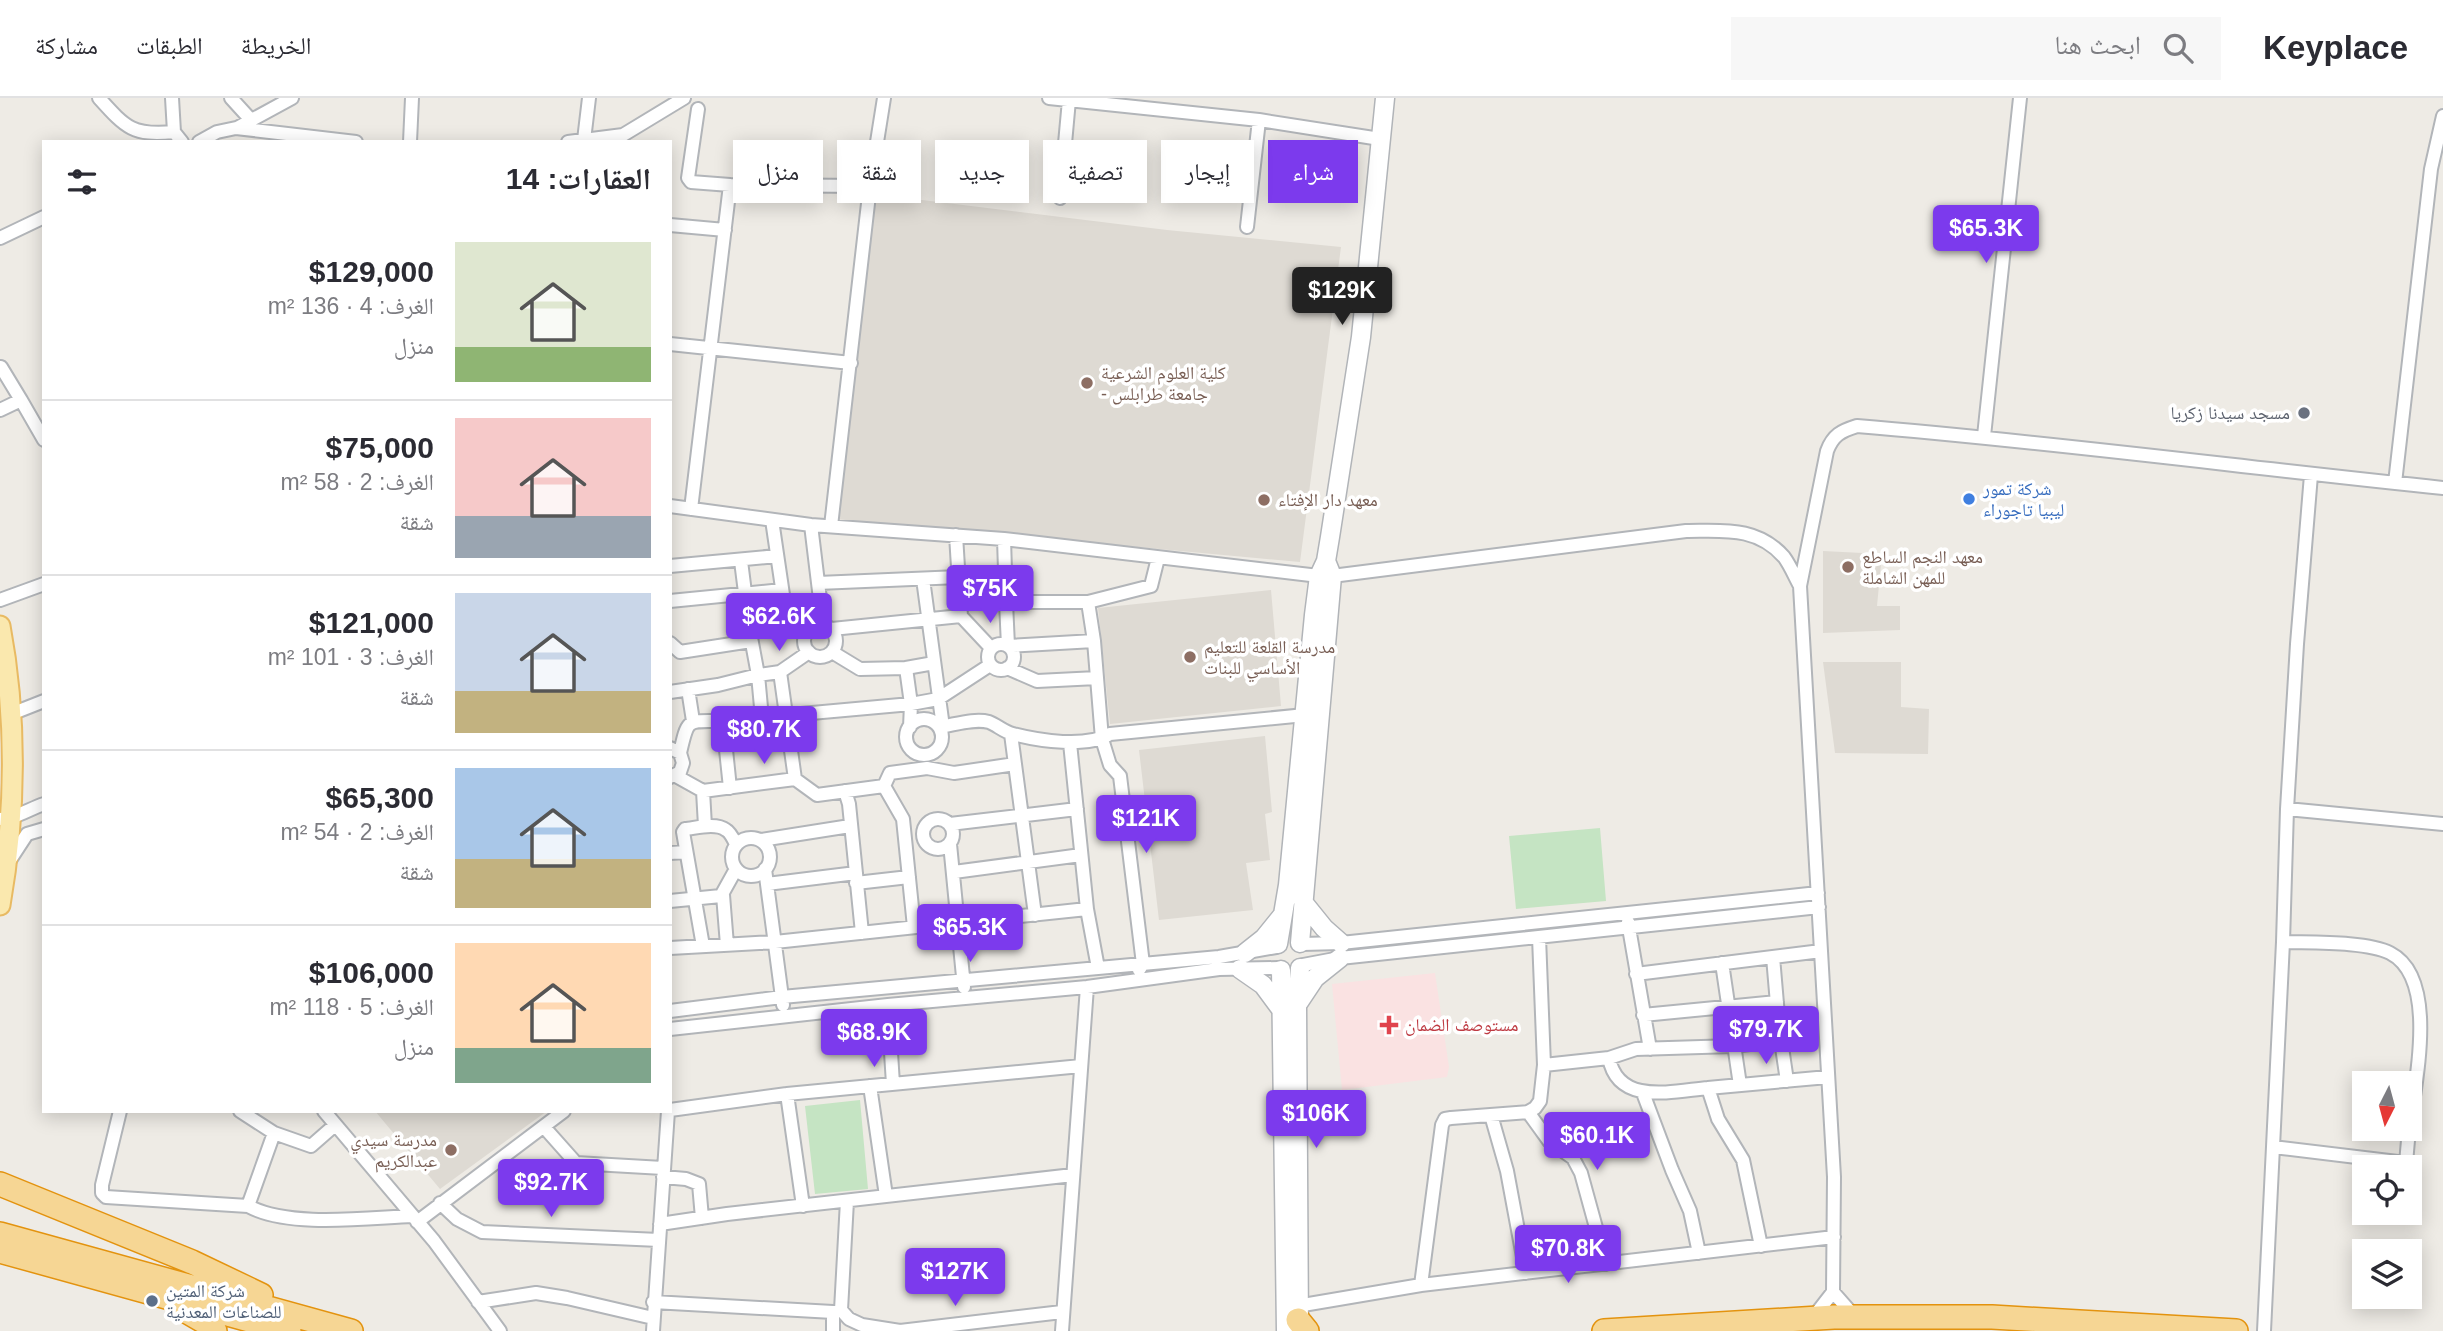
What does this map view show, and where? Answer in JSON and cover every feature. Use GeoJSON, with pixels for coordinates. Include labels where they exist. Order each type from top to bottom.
{"type":"FeatureCollection","features":[{"type":"Feature","properties":{"kind":"highway"},"geometry":{"type":"LineString","coordinates":[[0,1184],[192,1262],[321,1322]]}},
{"type":"Feature","properties":{"kind":"highway"},"geometry":{"type":"LineString","coordinates":[[0,1234],[351,1331]]}},
{"type":"Feature","properties":{"kind":"highway"},"geometry":{"type":"LineString","coordinates":[[0,1251],[289,1331]]}},
{"type":"Feature","properties":{"kind":"highway"},"geometry":{"type":"LineString","coordinates":[[156,1294],[210,1325],[215,1331]]}},
{"type":"Feature","properties":{"kind":"highway"},"geometry":{"type":"LineString","coordinates":[[1604,1331],[1855,1317],[1992,1317],[2236,1331]]}},
{"type":"Feature","properties":{"kind":"main road"},"geometry":{"type":"LineString","coordinates":[[0,626],[11,714],[5,819],[6,867],[0,905]]}},
{"type":"Feature","properties":{"kind":"street"},"geometry":{"type":"LineString","coordinates":[[99,98],[122,123],[146,134],[178,137],[172,98]]}},
{"type":"Feature","properties":{"kind":"street"},"geometry":{"type":"LineString","coordinates":[[231,98],[251,120]]}},
{"type":"Feature","properties":{"kind":"street"},"geometry":{"type":"LineString","coordinates":[[203,140],[217,132],[236,128],[292,98]]}},
{"type":"Feature","properties":{"kind":"street"},"geometry":{"type":"LineString","coordinates":[[410,140],[412,98]]}},
{"type":"Feature","properties":{"kind":"street"},"geometry":{"type":"LineString","coordinates":[[589,98],[584,140],[623,135],[684,98]]}},
{"type":"Feature","properties":{"kind":"street"},"geometry":{"type":"LineString","coordinates":[[877,140],[884,98]]}},
{"type":"Feature","properties":{"kind":"street"},"geometry":{"type":"LineString","coordinates":[[1049,98],[1259,120],[1380,139]]}},
{"type":"Feature","properties":{"kind":"street"},"geometry":{"type":"LineString","coordinates":[[1297,1324],[1289,1007],[1306,955],[1301,944],[1303,902],[1325,571],[1360,337],[1385,98]]}},
{"type":"Feature","properties":{"kind":"street"},"geometry":{"type":"LineString","coordinates":[[1984,436],[2020,98]]}},
{"type":"Feature","properties":{"kind":"street"},"geometry":{"type":"LineString","coordinates":[[1065,140],[1069,100]]}},
{"type":"Feature","properties":{"kind":"street"},"geometry":{"type":"LineString","coordinates":[[698,109],[688,178],[691,181],[730,185],[837,186]]}},
{"type":"Feature","properties":{"kind":"street"},"geometry":{"type":"LineString","coordinates":[[2395,483],[2431,169],[2443,116]]}},
{"type":"Feature","properties":{"kind":"street"},"geometry":{"type":"LineString","coordinates":[[1247,227],[1259,120]]}},
{"type":"Feature","properties":{"kind":"street"},"geometry":{"type":"LineString","coordinates":[[236,128],[339,140]]}},
{"type":"Feature","properties":{"kind":"street"},"geometry":{"type":"LineString","coordinates":[[691,509],[730,185]]}},
{"type":"Feature","properties":{"kind":"street"},"geometry":{"type":"LineString","coordinates":[[831,526],[868,203]]}},
{"type":"Feature","properties":{"kind":"street"},"geometry":{"type":"LineString","coordinates":[[0,238],[42,218]]}},
{"type":"Feature","properties":{"kind":"street"},"geometry":{"type":"LineString","coordinates":[[672,225],[725,230]]}},
{"type":"Feature","properties":{"kind":"street"},"geometry":{"type":"LineString","coordinates":[[672,344],[850,363]]}},
{"type":"Feature","properties":{"kind":"street"},"geometry":{"type":"LineString","coordinates":[[1,367],[42,437]]}},
{"type":"Feature","properties":{"kind":"street"},"geometry":{"type":"LineString","coordinates":[[0,410],[21,400]]}},
{"type":"Feature","properties":{"kind":"street"},"geometry":{"type":"LineString","coordinates":[[1812,1319],[1833,1292],[1834,1177],[1800,586],[1826,451],[1831,440],[1840,432],[1857,426],[1984,436],[2443,488]]}},
{"type":"Feature","properties":{"kind":"street"},"geometry":{"type":"LineString","coordinates":[[2264,1331],[2287,809],[2311,475]]}},
{"type":"Feature","properties":{"kind":"street"},"geometry":{"type":"LineString","coordinates":[[672,506],[811,525],[1003,539],[1158,558],[1325,571],[1652,534],[1742,531],[1764,540],[1784,558],[1800,586]]}},
{"type":"Feature","properties":{"kind":"street"},"geometry":{"type":"LineString","coordinates":[[772,520],[788,618],[809,629],[961,616]]}},
{"type":"Feature","properties":{"kind":"street"},"geometry":{"type":"LineString","coordinates":[[809,629],[804,643],[808,652],[818,657],[832,652],[837,643],[827,627],[811,525]]}},
{"type":"Feature","properties":{"kind":"street"},"geometry":{"type":"LineString","coordinates":[[956,536],[961,616],[990,648]]}},
{"type":"Feature","properties":{"kind":"street"},"geometry":{"type":"LineString","coordinates":[[1003,539],[1008,646],[1014,657],[1011,666],[1007,668],[998,670],[990,665],[987,657],[990,648],[999,644],[1008,646],[1094,641]]}},
{"type":"Feature","properties":{"kind":"street"},"geometry":{"type":"LineString","coordinates":[[672,566],[777,556]]}},
{"type":"Feature","properties":{"kind":"street"},"geometry":{"type":"LineString","coordinates":[[1006,602],[1088,602],[1151,586],[1158,558]]}},
{"type":"Feature","properties":{"kind":"street"},"geometry":{"type":"LineString","coordinates":[[741,561],[762,718]]}},
{"type":"Feature","properties":{"kind":"street"},"geometry":{"type":"LineString","coordinates":[[818,583],[959,577]]}},
{"type":"Feature","properties":{"kind":"street"},"geometry":{"type":"LineString","coordinates":[[906,668],[911,704],[907,736],[909,746],[917,752],[927,754],[939,746],[942,737],[923,579]]}},
{"type":"Feature","properties":{"kind":"street"},"geometry":{"type":"LineString","coordinates":[[0,600],[42,585]]}},
{"type":"Feature","properties":{"kind":"street"},"geometry":{"type":"LineString","coordinates":[[672,601],[782,590]]}},
{"type":"Feature","properties":{"kind":"street"},"geometry":{"type":"LineString","coordinates":[[1088,602],[1102,739],[1110,765],[1120,776],[1143,964],[1130,982]]}},
{"type":"Feature","properties":{"kind":"street"},"geometry":{"type":"LineString","coordinates":[[1297,1324],[1289,1007],[1280,969],[1274,960],[1284,911],[1305,715],[1321,616]]}},
{"type":"Feature","properties":{"kind":"street"},"geometry":{"type":"LineString","coordinates":[[672,645],[680,652],[751,641]]}},
{"type":"Feature","properties":{"kind":"street"},"geometry":{"type":"LineString","coordinates":[[672,692],[780,672],[808,652]]}},
{"type":"Feature","properties":{"kind":"street"},"geometry":{"type":"LineString","coordinates":[[832,652],[860,669],[906,668],[934,663]]}},
{"type":"Feature","properties":{"kind":"street"},"geometry":{"type":"LineString","coordinates":[[884,786],[817,794],[795,779],[703,791],[673,776],[683,763],[675,751],[686,727],[693,721],[762,718],[938,699],[990,665]]}},
{"type":"Feature","properties":{"kind":"street"},"geometry":{"type":"LineString","coordinates":[[1007,668],[1037,681],[1097,678]]}},
{"type":"Feature","properties":{"kind":"street"},"geometry":{"type":"LineString","coordinates":[[780,672],[795,779]]}},
{"type":"Feature","properties":{"kind":"street"},"geometry":{"type":"LineString","coordinates":[[688,689],[693,721]]}},
{"type":"Feature","properties":{"kind":"street"},"geometry":{"type":"LineString","coordinates":[[11,714],[42,702]]}},
{"type":"Feature","properties":{"kind":"street"},"geometry":{"type":"LineString","coordinates":[[910,727],[922,719],[941,727],[987,722],[1011,734],[1070,743],[1102,739],[1110,734],[1305,715]]}},
{"type":"Feature","properties":{"kind":"street"},"geometry":{"type":"LineString","coordinates":[[723,721],[730,788]]}},
{"type":"Feature","properties":{"kind":"street"},"geometry":{"type":"LineString","coordinates":[[1011,734],[1035,915]]}},
{"type":"Feature","properties":{"kind":"street"},"geometry":{"type":"LineString","coordinates":[[1070,743],[1087,909],[1098,968]]}},
{"type":"Feature","properties":{"kind":"street"},"geometry":{"type":"LineString","coordinates":[[927,754],[927,768]]}},
{"type":"Feature","properties":{"kind":"street"},"geometry":{"type":"LineString","coordinates":[[884,786],[890,773],[927,768],[954,773],[1015,764]]}},
{"type":"Feature","properties":{"kind":"street"},"geometry":{"type":"LineString","coordinates":[[884,786],[903,819],[914,927]]}},
{"type":"Feature","properties":{"kind":"street"},"geometry":{"type":"LineString","coordinates":[[703,791],[705,826]]}},
{"type":"Feature","properties":{"kind":"street"},"geometry":{"type":"LineString","coordinates":[[845,791],[849,804],[862,933]]}},
{"type":"Feature","properties":{"kind":"street"},"geometry":{"type":"LineString","coordinates":[[5,819],[42,805]]}},
{"type":"Feature","properties":{"kind":"street"},"geometry":{"type":"LineString","coordinates":[[950,824],[1077,808]]}},
{"type":"Feature","properties":{"kind":"street"},"geometry":{"type":"LineString","coordinates":[[2287,809],[2443,824]]}},
{"type":"Feature","properties":{"kind":"street"},"geometry":{"type":"LineString","coordinates":[[950,844],[942,849],[932,848],[925,842],[922,833],[926,824],[935,818],[946,820],[953,834],[950,844],[965,998]]}},
{"type":"Feature","properties":{"kind":"street"},"geometry":{"type":"LineString","coordinates":[[703,946],[683,831],[705,826],[726,829],[736,844]]}},
{"type":"Feature","properties":{"kind":"street"},"geometry":{"type":"LineString","coordinates":[[765,869],[754,876],[736,869],[732,856],[736,844],[748,838],[761,840],[850,826]]}},
{"type":"Feature","properties":{"kind":"street"},"geometry":{"type":"LineString","coordinates":[[6,867],[27,834],[42,830]]}},
{"type":"Feature","properties":{"kind":"street"},"geometry":{"type":"LineString","coordinates":[[761,840],[770,857],[765,869],[784,1016]]}},
{"type":"Feature","properties":{"kind":"street"},"geometry":{"type":"LineString","coordinates":[[672,853],[687,852]]}},
{"type":"Feature","properties":{"kind":"street"},"geometry":{"type":"LineString","coordinates":[[954,872],[1081,855]]}},
{"type":"Feature","properties":{"kind":"street"},"geometry":{"type":"LineString","coordinates":[[727,945],[723,895],[736,869]]}},
{"type":"Feature","properties":{"kind":"street"},"geometry":{"type":"LineString","coordinates":[[767,884],[909,877]]}},
{"type":"Feature","properties":{"kind":"street"},"geometry":{"type":"LineString","coordinates":[[672,1029],[1130,982],[1219,969],[1287,939],[1340,951],[1449,946],[1539,937],[1628,920],[1655,910],[1818,893]]}},
{"type":"Feature","properties":{"kind":"street"},"geometry":{"type":"LineString","coordinates":[[672,901],[723,895]]}},
{"type":"Feature","properties":{"kind":"street"},"geometry":{"type":"LineString","coordinates":[[1303,902],[1340,951]]}},
{"type":"Feature","properties":{"kind":"street"},"geometry":{"type":"LineString","coordinates":[[672,1011],[1143,964],[1242,961],[1291,972],[1340,951],[1448,931],[1628,920],[1656,923],[1819,907]]}},
{"type":"Feature","properties":{"kind":"street"},"geometry":{"type":"LineString","coordinates":[[672,948],[775,942],[1087,909]]}},
{"type":"Feature","properties":{"kind":"street"},"geometry":{"type":"LineString","coordinates":[[1655,910],[1656,923]]}},
{"type":"Feature","properties":{"kind":"street"},"geometry":{"type":"LineString","coordinates":[[1242,961],[1272,930],[1284,911]]}},
{"type":"Feature","properties":{"kind":"street"},"geometry":{"type":"LineString","coordinates":[[1628,920],[1650,1049]]}},
{"type":"Feature","properties":{"kind":"street"},"geometry":{"type":"LineString","coordinates":[[1448,931],[1449,946]]}},
{"type":"Feature","properties":{"kind":"street"},"geometry":{"type":"LineString","coordinates":[[1421,1285],[1442,1125],[1446,1119],[1528,1112],[1540,1101],[1545,1065],[1539,937]]}},
{"type":"Feature","properties":{"kind":"street"},"geometry":{"type":"LineString","coordinates":[[2283,942],[2364,947],[2389,952],[2403,963],[2414,982],[2419,1003],[2420,1028],[2416,1071]]}},
{"type":"Feature","properties":{"kind":"street"},"geometry":{"type":"LineString","coordinates":[[1289,1007],[1340,951]]}},
{"type":"Feature","properties":{"kind":"street"},"geometry":{"type":"LineString","coordinates":[[1636,974],[1821,951]]}},
{"type":"Feature","properties":{"kind":"street"},"geometry":{"type":"LineString","coordinates":[[1773,957],[1787,1081]]}},
{"type":"Feature","properties":{"kind":"street"},"geometry":{"type":"LineString","coordinates":[[1242,961],[1263,985],[1289,1007]]}},
{"type":"Feature","properties":{"kind":"street"},"geometry":{"type":"LineString","coordinates":[[1722,963],[1740,1085]]}},
{"type":"Feature","properties":{"kind":"street"},"geometry":{"type":"LineString","coordinates":[[1062,1331],[1087,986]]}},
{"type":"Feature","properties":{"kind":"street"},"geometry":{"type":"LineString","coordinates":[[1643,1015],[1777,1002]]}},
{"type":"Feature","properties":{"kind":"street"},"geometry":{"type":"LineString","coordinates":[[888,1005],[893,1084]]}},
{"type":"Feature","properties":{"kind":"street"},"geometry":{"type":"LineString","coordinates":[[1545,1065],[1609,1058],[1636,1049],[1734,1046],[1781,1040]]}},
{"type":"Feature","properties":{"kind":"street"},"geometry":{"type":"LineString","coordinates":[[1609,1058],[1610,1065],[1620,1080],[1643,1094],[1828,1077]]}},
{"type":"Feature","properties":{"kind":"street"},"geometry":{"type":"LineString","coordinates":[[672,1110],[787,1094],[1081,1066]]}},
{"type":"Feature","properties":{"kind":"street"},"geometry":{"type":"LineString","coordinates":[[870,1086],[886,1196]]}},
{"type":"Feature","properties":{"kind":"street"},"geometry":{"type":"LineString","coordinates":[[1708,1088],[1718,1118],[1743,1160],[1762,1246]]}},
{"type":"Feature","properties":{"kind":"street"},"geometry":{"type":"LineString","coordinates":[[787,1094],[803,1206]]}},
{"type":"Feature","properties":{"kind":"street"},"geometry":{"type":"LineString","coordinates":[[1643,1094],[1690,1212],[1699,1253]]}},
{"type":"Feature","properties":{"kind":"street"},"geometry":{"type":"LineString","coordinates":[[1528,1112],[1549,1141],[1573,1158],[1581,1173],[1606,1264]]}},
{"type":"Feature","properties":{"kind":"street"},"geometry":{"type":"LineString","coordinates":[[120,1113],[102,1185],[104,1196],[248,1206],[277,1217],[359,1219],[414,1219],[440,1203],[562,1113]]}},
{"type":"Feature","properties":{"kind":"street"},"geometry":{"type":"LineString","coordinates":[[243,1113],[274,1133],[311,1146],[335,1125]]}},
{"type":"Feature","properties":{"kind":"street"},"geometry":{"type":"LineString","coordinates":[[326,1113],[414,1219],[500,1331]]}},
{"type":"Feature","properties":{"kind":"street"},"geometry":{"type":"LineString","coordinates":[[478,1302],[536,1293],[567,1298],[653,1325],[669,1113]]}},
{"type":"Feature","properties":{"kind":"street"},"geometry":{"type":"LineString","coordinates":[[1491,1115],[1507,1171],[1526,1273]]}},
{"type":"Feature","properties":{"kind":"street"},"geometry":{"type":"LineString","coordinates":[[544,1127],[576,1163],[663,1173],[699,1184],[702,1218]]}},
{"type":"Feature","properties":{"kind":"street"},"geometry":{"type":"LineString","coordinates":[[248,1206],[274,1133]]}},
{"type":"Feature","properties":{"kind":"street"},"geometry":{"type":"LineString","coordinates":[[2273,1147],[2406,1163],[2408,1141]]}},
{"type":"Feature","properties":{"kind":"street"},"geometry":{"type":"LineString","coordinates":[[660,1224],[1073,1175]]}},
{"type":"Feature","properties":{"kind":"street"},"geometry":{"type":"LineString","coordinates":[[833,1331],[847,1201]]}},
{"type":"Feature","properties":{"kind":"street"},"geometry":{"type":"LineString","coordinates":[[440,1203],[456,1218],[482,1232],[659,1240]]}},
{"type":"Feature","properties":{"kind":"street"},"geometry":{"type":"LineString","coordinates":[[1297,1324],[1421,1285],[1834,1237]]}},
{"type":"Feature","properties":{"kind":"street"},"geometry":{"type":"LineString","coordinates":[[1833,1292],[1855,1317]]}},
{"type":"Feature","properties":{"kind":"street"},"geometry":{"type":"LineString","coordinates":[[653,1302],[837,1311],[862,1325],[900,1331],[1062,1312]]}},
{"type":"Feature","properties":{"kind":"shaded area","name":"كلية العلوم الشرعية - جامعة طرابلس"},"geometry":{"type":"Polygon","coordinates":[[[921,200],[1167,230],[1341,247],[1300,562],[835,519],[872,203],[921,203],[921,200]]]}},
{"type":"Feature","properties":{"kind":"shaded area"},"geometry":{"type":"Polygon","coordinates":[[[1823,551],[1882,554],[1877,606],[1900,606],[1900,630],[1823,633],[1823,551]]]}},
{"type":"Feature","properties":{"kind":"shaded area","name":"مدرسة القلعة للتعليم الأساسي للبنات"},"geometry":{"type":"Polygon","coordinates":[[[1271,590],[1281,706],[1110,724],[1098,608],[1271,590]]]}},
{"type":"Feature","properties":{"kind":"shaded area"},"geometry":{"type":"Polygon","coordinates":[[[1823,662],[1901,662],[1901,707],[1929,709],[1928,754],[1835,753],[1823,662]]]}},
{"type":"Feature","properties":{"kind":"shaded area"},"geometry":{"type":"Polygon","coordinates":[[[1265,736],[1272,812],[1265,814],[1270,860],[1246,863],[1253,910],[1159,920],[1139,750],[1265,736]]]}},
{"type":"Feature","properties":{"kind":"shaded area","name":"مستوصف الضمان"},"geometry":{"type":"Polygon","coordinates":[[[1435,973],[1449,1067],[1447,1077],[1342,1090],[1332,984],[1435,973]]]}},
{"type":"Feature","properties":{"kind":"shaded area","name":"مدرسة سيدي عبدالكريم"},"geometry":{"type":"Polygon","coordinates":[[[377,1113],[544,1113],[440,1189],[377,1113]]]}},
{"type":"Feature","properties":{"kind":"green space"},"geometry":{"type":"Polygon","coordinates":[[[1600,828],[1606,901],[1516,909],[1509,836],[1600,828]]]}},
{"type":"Feature","properties":{"kind":"green space"},"geometry":{"type":"Polygon","coordinates":[[[860,1100],[868,1189],[815,1194],[805,1106],[860,1100]]]}},
{"type":"Feature","properties":{"kind":"place","name":"كلية العلوم الشرعية - جامعة طرابلس"},"geometry":{"type":"Point","coordinates":[1087,383]}},
{"type":"Feature","properties":{"kind":"place","name":"مسجد سيدنا زكريا"},"geometry":{"type":"Point","coordinates":[2304,413]}},
{"type":"Feature","properties":{"kind":"place","name":"شركة تمور ليبيا تاجوراء"},"geometry":{"type":"Point","coordinates":[1969,499]}},
{"type":"Feature","properties":{"kind":"place","name":"معهد دار الإفتاء"},"geometry":{"type":"Point","coordinates":[1264,500]}},
{"type":"Feature","properties":{"kind":"place","name":"معهد النجم الساطع للمهن الشاملة"},"geometry":{"type":"Point","coordinates":[1848,567]}},
{"type":"Feature","properties":{"kind":"place","name":"مدرسة القلعة للتعليم الأساسي للبنات"},"geometry":{"type":"Point","coordinates":[1190,657]}},
{"type":"Feature","properties":{"kind":"place","name":"مستوصف الضمان"},"geometry":{"type":"Point","coordinates":[1389,1025]}},
{"type":"Feature","properties":{"kind":"place","name":"مدرسة سيدي عبدالكريم"},"geometry":{"type":"Point","coordinates":[451,1150]}},
{"type":"Feature","properties":{"kind":"place","name":"شركة المتين للصناعات المعدنية"},"geometry":{"type":"Point","coordinates":[152,1301]}}]}
